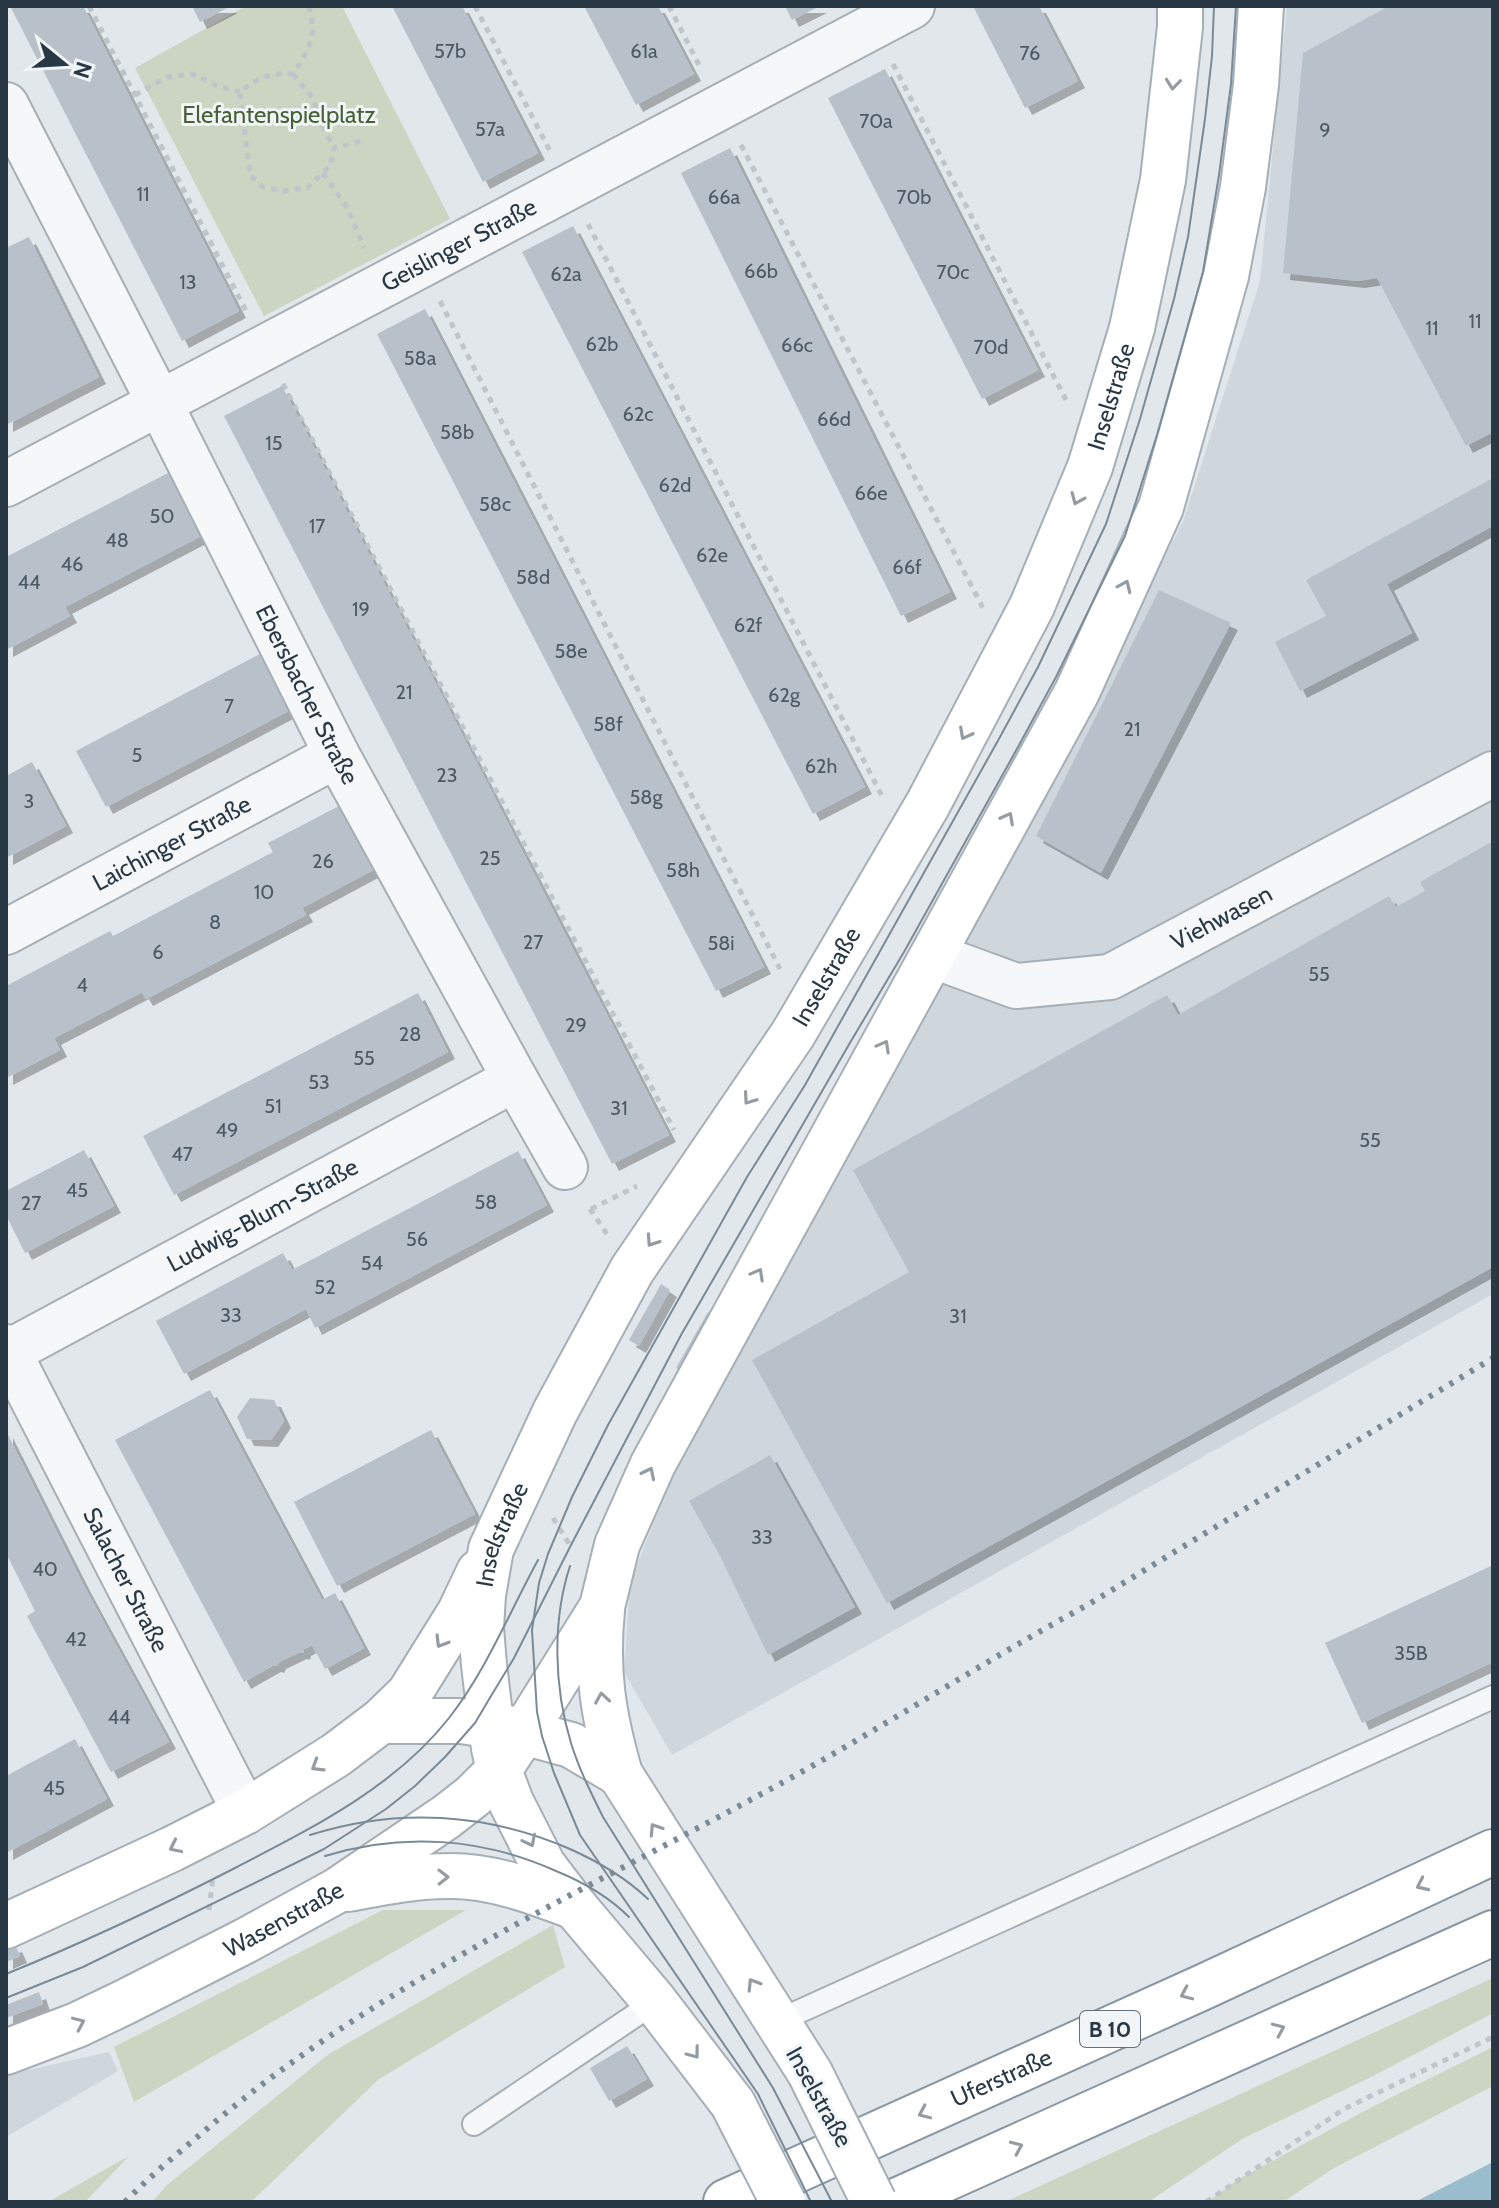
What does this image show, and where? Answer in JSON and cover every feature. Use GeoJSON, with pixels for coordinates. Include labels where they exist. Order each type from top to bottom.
{"type":"FeatureCollection","features":[{"type":"Feature","properties":{"kind":"main road","name":"Inselstraße"},"geometry":{"type":"LineString","coordinates":[[508,1729],[481,1628],[491,1549],[555,1412],[632,1270],[793,1034],[928,804],[1032,606],[1090,467],[1132,328],[1163,180],[1180,6]]}},
{"type":"Feature","properties":{"kind":"main road"},"geometry":{"type":"LineString","coordinates":[[934,956],[1077,692],[1161,507],[1226,276],[1243,187],[1256,85],[1261,6]]}},
{"type":"Feature","properties":{"kind":"main road","name":"Wasenstraße"},"geometry":{"type":"LineString","coordinates":[[6,2052],[77,2025],[125,2002],[338,1890],[446,1817],[499,1770],[508,1729],[602,1607],[617,1545],[653,1464],[934,956]]}},
{"type":"Feature","properties":{"kind":"main road"},"geometry":{"type":"LineString","coordinates":[[6,1926],[245,1812],[336,1755],[381,1721],[409,1694],[460,1612],[491,1549]]}},
{"type":"Feature","properties":{"kind":"main road","name":"Inselstraße"},"geometry":{"type":"LineString","coordinates":[[602,1607],[599,1673],[608,1734],[620,1774],[810,2073],[874,2202]]}},
{"type":"Feature","properties":{"kind":"main road"},"geometry":{"type":"LineString","coordinates":[[381,1721],[447,1720],[508,1729],[571,1745],[620,1774]]}},
{"type":"Feature","properties":{"kind":"main road"},"geometry":{"type":"LineString","coordinates":[[499,1770],[511,1802],[543,1865],[655,2002],[733,2104],[783,2202]]}},
{"type":"Feature","properties":{"kind":"main road","name":"Uferstraße"},"geometry":{"type":"LineString","coordinates":[[726,2202],[1201,1988],[1493,1852]]}},
{"type":"Feature","properties":{"kind":"main road"},"geometry":{"type":"LineString","coordinates":[[338,1890],[450,1876],[518,1887],[575,1907]]}},
{"type":"Feature","properties":{"kind":"main road"},"geometry":{"type":"LineString","coordinates":[[894,2202],[1493,1933]]}},
{"type":"Feature","properties":{"kind":"street","name":"Geislinger Straße"},"geometry":{"type":"LineString","coordinates":[[6,484],[912,6]]}},
{"type":"Feature","properties":{"kind":"street","name":"Ebersbacher Straße"},"geometry":{"type":"LineString","coordinates":[[6,105],[337,755],[565,1167]]}},
{"type":"Feature","properties":{"kind":"street","name":"Laichinger Straße"},"geometry":{"type":"LineString","coordinates":[[6,932],[337,755]]}},
{"type":"Feature","properties":{"kind":"street","name":"Viehwasen"},"geometry":{"type":"LineString","coordinates":[[934,956],[1016,986],[1110,977],[1493,774]]}},
{"type":"Feature","properties":{"kind":"street","name":"Ludwig-Blum-Straße"},"geometry":{"type":"LineString","coordinates":[[7,1349],[515,1079]]}},
{"type":"Feature","properties":{"kind":"street","name":"Salacher Straße"},"geometry":{"type":"LineString","coordinates":[[7,1349],[245,1812]]}},
{"type":"Feature","properties":{"kind":"lane"},"geometry":{"type":"LineString","coordinates":[[776,2022],[1493,1697]]}},
{"type":"Feature","properties":{"kind":"lane"},"geometry":{"type":"LineString","coordinates":[[474,2124],[655,2002]]}},
{"type":"Feature","properties":{"kind":"path"},"geometry":{"type":"LineString","coordinates":[[89,6],[681,1142]]}},
{"type":"Feature","properties":{"kind":"path"},"geometry":{"type":"LineString","coordinates":[[293,74],[306,53],[314,29],[309,6]]}},
{"type":"Feature","properties":{"kind":"path"},"geometry":{"type":"LineString","coordinates":[[475,6],[890,812]]}},
{"type":"Feature","properties":{"kind":"path"},"geometry":{"type":"LineString","coordinates":[[669,6],[983,608]]}},
{"type":"Feature","properties":{"kind":"path"},"geometry":{"type":"LineString","coordinates":[[873,26],[1066,400]]}},
{"type":"Feature","properties":{"kind":"path"},"geometry":{"type":"LineString","coordinates":[[277,73],[293,74],[312,97],[334,148],[330,166],[307,188],[283,191],[263,187],[250,175],[240,92],[255,80],[277,73]]}},
{"type":"Feature","properties":{"kind":"path"},"geometry":{"type":"LineString","coordinates":[[135,95],[167,77],[193,74],[217,86],[240,92]]}},
{"type":"Feature","properties":{"kind":"path"},"geometry":{"type":"LineString","coordinates":[[334,148],[363,141]]}},
{"type":"Feature","properties":{"kind":"path"},"geometry":{"type":"LineString","coordinates":[[323,173],[348,209],[379,286]]}},
{"type":"Feature","properties":{"kind":"path"},"geometry":{"type":"LineString","coordinates":[[421,264],[781,971]]}},
{"type":"Feature","properties":{"kind":"path"},"geometry":{"type":"LineString","coordinates":[[565,1167],[632,1270]]}},
{"type":"Feature","properties":{"kind":"path"},"geometry":{"type":"LineString","coordinates":[[551,1515],[574,1552]]}},
{"type":"Feature","properties":{"kind":"path"},"geometry":{"type":"LineString","coordinates":[[208,1918],[213,1868]]}},
{"type":"Feature","properties":{"kind":"path"},"geometry":{"type":"LineString","coordinates":[[1206,2202],[1344,2109],[1493,2037]]}},
{"type":"Feature","properties":{"kind":"shaded area"},"geometry":{"type":"Polygon","coordinates":[[[1287,6],[1493,6],[1493,1294],[672,1755],[624,1672],[630,1582],[671,1479],[1005,864],[1183,522],[1260,281],[1287,6]]]}},
{"type":"Feature","properties":{"kind":"shaded area"},"geometry":{"type":"Polygon","coordinates":[[[109,2052],[118,2071],[6,2137],[6,2075],[109,2052]]]}},
{"type":"Feature","properties":{"kind":"green space","name":"Elefantenspielplatz"},"geometry":{"type":"Polygon","coordinates":[[[246,6],[342,6],[450,219],[264,316],[135,68],[246,6]]]}},
{"type":"Feature","properties":{"kind":"green space"},"geometry":{"type":"Polygon","coordinates":[[[383,1910],[466,1910],[134,2102],[114,2047],[383,1910]]]}},
{"type":"Feature","properties":{"kind":"green space"},"geometry":{"type":"Polygon","coordinates":[[[553,1925],[565,1967],[379,2079],[251,2202],[152,2202],[167,2185],[329,2054],[553,1925]]]}},
{"type":"Feature","properties":{"kind":"green space"},"geometry":{"type":"Polygon","coordinates":[[[1493,1978],[1493,2013],[1373,2076],[1242,2139],[1148,2202],[1005,2202],[1493,1978]]]}},
{"type":"Feature","properties":{"kind":"green space"},"geometry":{"type":"Polygon","coordinates":[[[1493,2047],[1493,2086],[1334,2168],[1283,2202],[1207,2202],[1239,2179],[1372,2107],[1493,2047]]]}},
{"type":"Feature","properties":{"kind":"green space"},"geometry":{"type":"Polygon","coordinates":[[[129,2156],[85,2202],[48,2202],[129,2156]]]}},
{"type":"Feature","properties":{"kind":"water"},"geometry":{"type":"Polygon","coordinates":[[[1493,2162],[1493,2202],[1415,2202],[1493,2162]]]}},
{"type":"Feature","properties":{"kind":"building"},"geometry":{"type":"Polygon","coordinates":[[[10,6],[83,6],[239,311],[182,341],[10,6]]]}},
{"type":"Feature","properties":{"kind":"building"},"geometry":{"type":"Polygon","coordinates":[[[192,6],[231,6],[200,22],[192,6]]]}},
{"type":"Feature","properties":{"kind":"building"},"geometry":{"type":"Polygon","coordinates":[[[392,6],[462,6],[538,153],[483,182],[392,6]]]}},
{"type":"Feature","properties":{"kind":"building"},"geometry":{"type":"Polygon","coordinates":[[[584,6],[658,6],[694,74],[636,105],[584,6]]]}},
{"type":"Feature","properties":{"kind":"building"},"geometry":{"type":"Polygon","coordinates":[[[785,6],[820,6],[792,20],[785,6]]]}},
{"type":"Feature","properties":{"kind":"building"},"geometry":{"type":"Polygon","coordinates":[[[973,6],[1039,6],[1078,81],[1025,108],[973,6]]]}},
{"type":"Feature","properties":{"kind":"building"},"geometry":{"type":"Polygon","coordinates":[[[1389,6],[1493,6],[1493,432],[1466,446],[1377,278],[1358,281],[1283,273],[1303,53],[1389,6]]]}},
{"type":"Feature","properties":{"kind":"building"},"geometry":{"type":"Polygon","coordinates":[[[885,69],[1038,370],[982,399],[828,98],[885,69]]]}},
{"type":"Feature","properties":{"kind":"building"},"geometry":{"type":"Polygon","coordinates":[[[730,148],[950,592],[901,616],[681,173],[730,148]]]}},
{"type":"Feature","properties":{"kind":"building"},"geometry":{"type":"Polygon","coordinates":[[[573,226],[865,787],[813,814],[522,252],[573,226]]]}},
{"type":"Feature","properties":{"kind":"building"},"geometry":{"type":"Polygon","coordinates":[[[29,237],[99,377],[6,425],[6,248],[29,237]]]}},
{"type":"Feature","properties":{"kind":"building"},"geometry":{"type":"Polygon","coordinates":[[[425,309],[764,967],[716,991],[377,334],[425,309]]]}},
{"type":"Feature","properties":{"kind":"building"},"geometry":{"type":"Polygon","coordinates":[[[282,386],[669,1135],[612,1164],[224,416],[282,386]]]}},
{"type":"Feature","properties":{"kind":"building"},"geometry":{"type":"Polygon","coordinates":[[[168,473],[201,536],[65,607],[70,616],[6,650],[6,557],[168,473]]]}},
{"type":"Feature","properties":{"kind":"building"},"geometry":{"type":"Polygon","coordinates":[[[1493,478],[1493,526],[1387,584],[1412,633],[1300,691],[1275,642],[1326,616],[1306,580],[1493,478]]]}},
{"type":"Feature","properties":{"kind":"building"},"geometry":{"type":"Polygon","coordinates":[[[1159,590],[1231,623],[1101,873],[1036,836],[1159,590]]]}},
{"type":"Feature","properties":{"kind":"building"},"geometry":{"type":"Polygon","coordinates":[[[260,654],[290,710],[106,807],[76,751],[260,654]]]}},
{"type":"Feature","properties":{"kind":"building"},"geometry":{"type":"Polygon","coordinates":[[[32,762],[66,826],[6,858],[6,776],[32,762]]]}},
{"type":"Feature","properties":{"kind":"building"},"geometry":{"type":"Polygon","coordinates":[[[339,806],[373,870],[302,908],[306,915],[146,999],[142,992],[54,1038],[60,1050],[6,1078],[6,986],[110,931],[113,936],[273,852],[268,843],[339,806]]]}},
{"type":"Feature","properties":{"kind":"building"},"geometry":{"type":"Polygon","coordinates":[[[1493,841],[1493,1267],[887,1603],[752,1360],[909,1272],[853,1170],[1167,995],[1178,1015],[1389,896],[1396,907],[1425,891],[1420,882],[1493,841]]]}},
{"type":"Feature","properties":{"kind":"building"},"geometry":{"type":"Polygon","coordinates":[[[418,993],[448,1052],[174,1195],[143,1136],[418,993]]]}},
{"type":"Feature","properties":{"kind":"building"},"geometry":{"type":"Polygon","coordinates":[[[84,1150],[114,1206],[25,1253],[6,1215],[6,1191],[84,1150]]]}},
{"type":"Feature","properties":{"kind":"building"},"geometry":{"type":"Polygon","coordinates":[[[518,1151],[547,1205],[315,1328],[306,1309],[184,1374],[156,1321],[283,1253],[292,1270],[518,1151]]]}},
{"type":"Feature","properties":{"kind":"building"},"geometry":{"type":"Polygon","coordinates":[[[661,1284],[670,1290],[639,1346],[629,1340],[661,1284]]]}},
{"type":"Feature","properties":{"kind":"building"},"geometry":{"type":"Polygon","coordinates":[[[708,1312],[718,1318],[687,1374],[676,1368],[708,1312]]]}},
{"type":"Feature","properties":{"kind":"building"},"geometry":{"type":"Polygon","coordinates":[[[210,1390],[322,1600],[335,1593],[364,1648],[325,1669],[312,1645],[303,1653],[279,1662],[277,1666],[244,1682],[115,1440],[210,1390]]]}},
{"type":"Feature","properties":{"kind":"building"},"geometry":{"type":"Polygon","coordinates":[[[250,1398],[274,1400],[284,1421],[271,1440],[247,1439],[237,1417],[250,1398]]]}},
{"type":"Feature","properties":{"kind":"building"},"geometry":{"type":"Polygon","coordinates":[[[431,1430],[475,1514],[337,1586],[294,1502],[431,1430]]]}},
{"type":"Feature","properties":{"kind":"building"},"geometry":{"type":"Polygon","coordinates":[[[6,1431],[84,1586],[169,1742],[111,1772],[27,1616],[35,1611],[6,1553],[6,1431]]]}},
{"type":"Feature","properties":{"kind":"building"},"geometry":{"type":"Polygon","coordinates":[[[770,1455],[855,1607],[768,1655],[720,1556],[689,1501],[770,1455]]]}},
{"type":"Feature","properties":{"kind":"building"},"geometry":{"type":"Polygon","coordinates":[[[1493,1565],[1493,1662],[1362,1723],[1325,1643],[1493,1565]]]}},
{"type":"Feature","properties":{"kind":"building"},"geometry":{"type":"Polygon","coordinates":[[[75,1739],[107,1799],[6,1853],[6,1776],[75,1739]]]}},
{"type":"Feature","properties":{"kind":"building"},"geometry":{"type":"Polygon","coordinates":[[[15,1945],[20,1956],[6,1962],[6,1948],[15,1945]]]}},
{"type":"Feature","properties":{"kind":"building"},"geometry":{"type":"Polygon","coordinates":[[[39,1992],[43,2004],[6,2018],[6,2005],[39,1992]]]}},
{"type":"Feature","properties":{"kind":"building"},"geometry":{"type":"Polygon","coordinates":[[[627,2046],[647,2079],[609,2101],[590,2068],[627,2046]]]}},
{"type":"Feature","properties":{"kind":"tram line"},"geometry":{"type":"LineString","coordinates":[[811,2202],[758,2094],[580,1835],[554,1773],[537,1712],[532,1630],[539,1583],[572,1497],[608,1425],[747,1177],[805,1085],[1000,737],[1038,667],[1106,524],[1140,419],[1188,237],[1205,119],[1214,6]]}},
{"type":"Feature","properties":{"kind":"tram line"},"geometry":{"type":"LineString","coordinates":[[6,1998],[83,1967],[324,1849],[386,1809],[415,1786],[475,1723],[514,1658],[681,1335],[904,952],[1018,747],[1125,536],[1203,272],[1231,84],[1236,6]]}},
{"type":"Feature","properties":{"kind":"tram line"},"geometry":{"type":"LineString","coordinates":[[6,1974],[151,1910],[265,1852],[351,1804],[404,1765],[427,1743],[462,1700],[486,1661],[538,1560]]}},
{"type":"Feature","properties":{"kind":"tram line"},"geometry":{"type":"LineString","coordinates":[[570,1566],[560,1609],[558,1677],[565,1722],[581,1772],[603,1817],[773,2088],[832,2202]]}},
{"type":"Feature","properties":{"kind":"tram line"},"geometry":{"type":"LineString","coordinates":[[310,1835],[376,1820],[442,1818],[474,1821],[539,1837],[570,1849],[612,1871],[648,1899]]}},
{"type":"Feature","properties":{"kind":"tram line"},"geometry":{"type":"LineString","coordinates":[[325,1856],[354,1848],[413,1841],[471,1845],[500,1851],[566,1875],[586,1885],[629,1917]]}},
{"type":"Feature","properties":{"kind":"railway"},"geometry":{"type":"LineString","coordinates":[[125,2202],[266,2081],[403,1990],[546,1908],[847,1746],[1089,1604],[1493,1358]]}}]}
